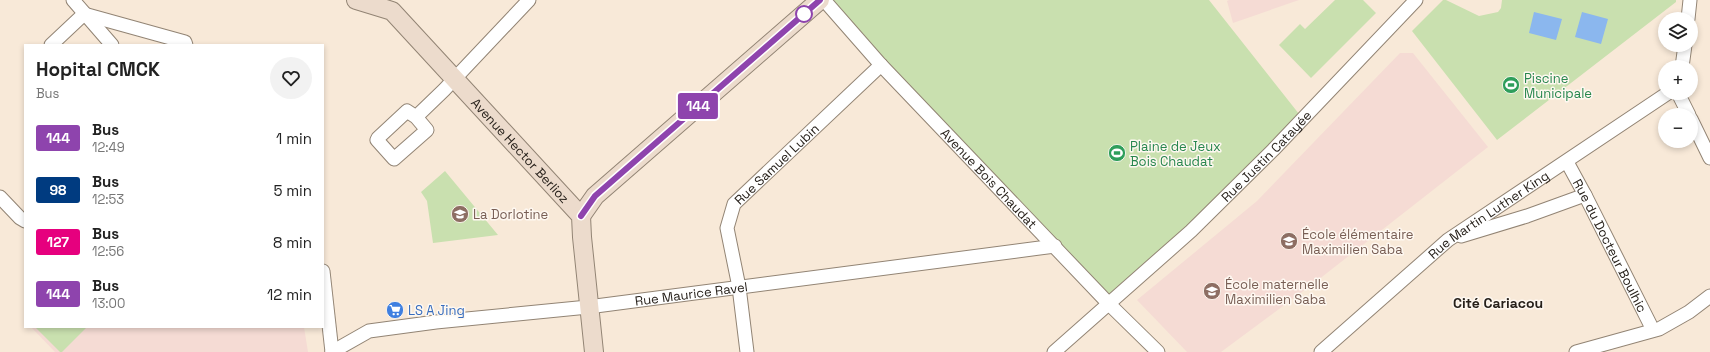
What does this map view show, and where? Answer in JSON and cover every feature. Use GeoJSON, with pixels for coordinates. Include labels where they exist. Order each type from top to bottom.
{"type":"FeatureCollection","features":[{"type":"Feature","properties":{"kind":"street"},"geometry":{"type":"LineString","coordinates":[[73,0],[111,44]]}},
{"type":"Feature","properties":{"kind":"street","name":"Avenue Hector Berlioz"},"geometry":{"type":"LineString","coordinates":[[356,0],[394,6],[454,80],[581,216]]}},
{"type":"Feature","properties":{"kind":"street"},"geometry":{"type":"LineString","coordinates":[[416,117],[454,80],[529,0]]}},
{"type":"Feature","properties":{"kind":"street"},"geometry":{"type":"LineString","coordinates":[[594,352],[588,306],[581,216],[595,196],[820,0]]}},
{"type":"Feature","properties":{"kind":"street","name":"Avenue Bois Chaudat"},"geometry":{"type":"LineString","coordinates":[[824,0],[881,65],[1109,304],[1158,352]]}},
{"type":"Feature","properties":{"kind":"street","name":"Rue Justin Catayée"},"geometry":{"type":"LineString","coordinates":[[1054,352],[1191,231],[1273,150],[1416,0]]}},
{"type":"Feature","properties":{"kind":"street"},"geometry":{"type":"LineString","coordinates":[[1689,12],[1690,0]]}},
{"type":"Feature","properties":{"kind":"street"},"geometry":{"type":"LineString","coordinates":[[52,44],[84,14]]}},
{"type":"Feature","properties":{"kind":"street"},"geometry":{"type":"LineString","coordinates":[[84,14],[185,42],[186,44]]}},
{"type":"Feature","properties":{"kind":"street","name":"Rue Samuel Lubin"},"geometry":{"type":"LineString","coordinates":[[747,352],[739,287],[727,228],[734,204],[881,65]]}},
{"type":"Feature","properties":{"kind":"street","name":"Rue Martin Luther King"},"geometry":{"type":"LineString","coordinates":[[1321,352],[1448,240],[1658,100]]}},
{"type":"Feature","properties":{"kind":"street"},"geometry":{"type":"LineString","coordinates":[[1698,133],[1710,158]]}},
{"type":"Feature","properties":{"kind":"street","name":"Rue du Docteur Boulhic"},"geometry":{"type":"LineString","coordinates":[[1567,162],[1653,330]]}},
{"type":"Feature","properties":{"kind":"street"},"geometry":{"type":"LineString","coordinates":[[1448,240],[1527,216],[1585,195]]}},
{"type":"Feature","properties":{"kind":"street"},"geometry":{"type":"LineString","coordinates":[[0,197],[24,220]]}},
{"type":"Feature","properties":{"kind":"street","name":"Rue Maurice Ravel"},"geometry":{"type":"LineString","coordinates":[[332,352],[369,331],[436,322],[588,306],[1055,246]]}},
{"type":"Feature","properties":{"kind":"street"},"geometry":{"type":"LineString","coordinates":[[324,280],[332,352]]}},
{"type":"Feature","properties":{"kind":"street"},"geometry":{"type":"LineString","coordinates":[[1576,352],[1660,329],[1689,312],[1710,296]]}},
{"type":"Feature","properties":{"kind":"shaded area"},"geometry":{"type":"Polygon","coordinates":[[[1299,0],[1233,23],[1227,1],[1299,0]]]}},
{"type":"Feature","properties":{"kind":"shaded area","name":"École élémentaire Maximilien Saba"},"geometry":{"type":"Polygon","coordinates":[[[1400,53],[1413,53],[1488,147],[1318,280],[1221,352],[1187,352],[1137,300],[1257,201],[1400,53]]]}},
{"type":"Feature","properties":{"kind":"shaded area"},"geometry":{"type":"Polygon","coordinates":[[[32,328],[304,328],[308,352],[55,352],[32,328]]]}},
{"type":"Feature","properties":{"kind":"green space","name":"Plaine de Jeux Bois Chaudat"},"geometry":{"type":"Polygon","coordinates":[[[824,0],[1209,0],[1303,119],[1109,304],[824,0]]]}},
{"type":"Feature","properties":{"kind":"green space"},"geometry":{"type":"Polygon","coordinates":[[[1335,0],[1363,0],[1376,13],[1311,78],[1279,45],[1300,24],[1305,29],[1335,0]]]}},
{"type":"Feature","properties":{"kind":"green space","name":"Piscine Municipale"},"geometry":{"type":"Polygon","coordinates":[[[1443,0],[1446,0],[1479,16],[1498,12],[1501,8],[1502,0],[1676,0],[1676,2],[1663,12],[1658,12],[1658,16],[1497,140],[1412,31],[1443,0]]]}},
{"type":"Feature","properties":{"kind":"green space"},"geometry":{"type":"Polygon","coordinates":[[[445,171],[498,235],[433,243],[427,201],[421,192],[445,171]]]}},
{"type":"Feature","properties":{"kind":"green space"},"geometry":{"type":"Polygon","coordinates":[[[36,328],[86,328],[62,352],[60,352],[36,328]]]}},
{"type":"Feature","properties":{"kind":"water"},"geometry":{"type":"Polygon","coordinates":[[[1534,12],[1562,19],[1556,40],[1529,33],[1534,12]]]}},
{"type":"Feature","properties":{"kind":"water"},"geometry":{"type":"Polygon","coordinates":[[[1582,12],[1608,19],[1601,44],[1575,37],[1582,12]]]}},
{"type":"Feature","properties":{"kind":"bus line","name":"144"},"geometry":{"type":"LineString","coordinates":[[581,216],[595,196],[820,0]]}},
{"type":"Feature","properties":{"kind":"place","name":"Piscine Municipale"},"geometry":{"type":"Point","coordinates":[1511,85]}},
{"type":"Feature","properties":{"kind":"place","name":"Plaine de Jeux Bois Chaudat"},"geometry":{"type":"Point","coordinates":[1117,153]}},
{"type":"Feature","properties":{"kind":"place","name":"La Dorlotine"},"geometry":{"type":"Point","coordinates":[460,214]}},
{"type":"Feature","properties":{"kind":"place","name":"École élémentaire Maximilien Saba"},"geometry":{"type":"Point","coordinates":[1289,241]}},
{"type":"Feature","properties":{"kind":"place","name":"École maternelle Maximilien Saba"},"geometry":{"type":"Point","coordinates":[1212,291]}},
{"type":"Feature","properties":{"kind":"place","name":"LS A Jing"},"geometry":{"type":"Point","coordinates":[395,310]}},
{"type":"Feature","properties":{"kind":"district","name":"Cité Cariacou"},"geometry":{"type":"Point","coordinates":[1498,303]}}]}
